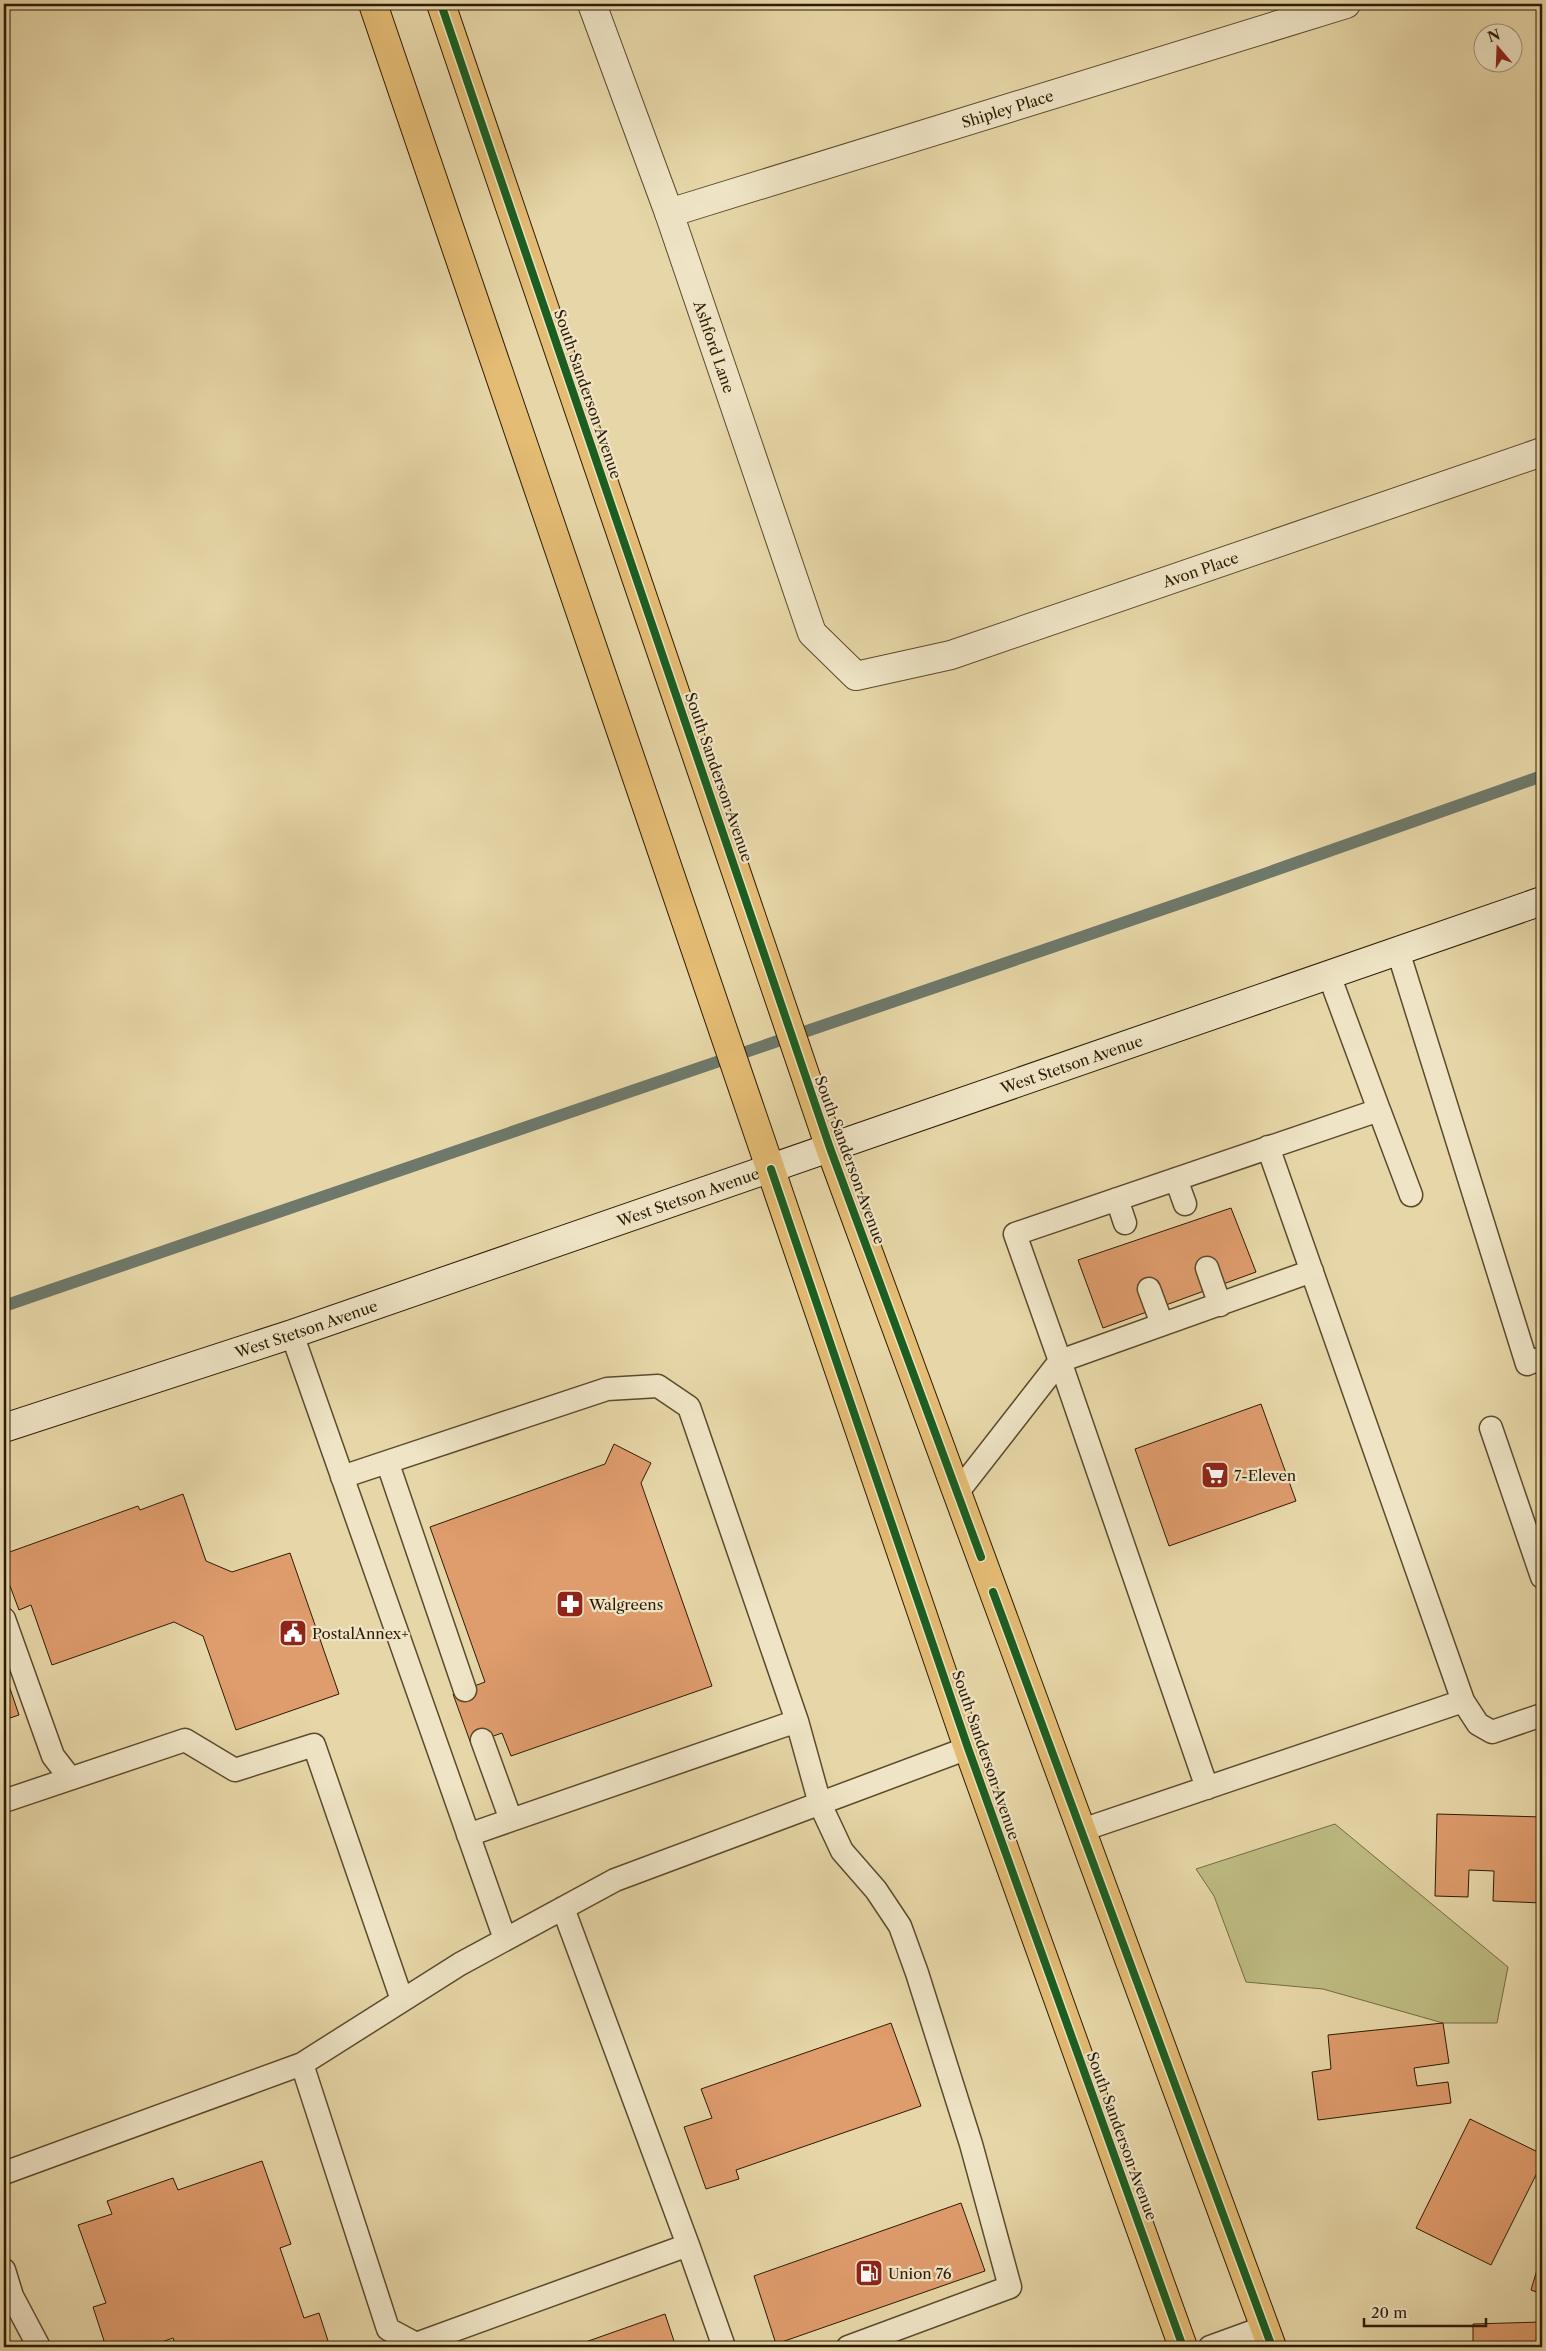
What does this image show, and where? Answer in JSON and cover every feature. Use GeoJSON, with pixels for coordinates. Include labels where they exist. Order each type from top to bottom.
{"type":"FeatureCollection","features":[{"type":"Feature","properties":{"kind":"main road","name":"South Sanderson Avenue"},"geometry":{"type":"LineString","coordinates":[[373,4],[968,1748],[1183,2347]]}},
{"type":"Feature","properties":{"kind":"main road","name":"South Sanderson Avenue"},"geometry":{"type":"LineString","coordinates":[[441,4],[830,1148],[1268,2337]]}},
{"type":"Feature","properties":{"kind":"street","name":"Ashford Lane"},"geometry":{"type":"LineString","coordinates":[[592,4],[670,213],[812,633],[856,676]]}},
{"type":"Feature","properties":{"kind":"street","name":"Shipley Place"},"geometry":{"type":"LineString","coordinates":[[670,213],[1346,4]]}},
{"type":"Feature","properties":{"kind":"street","name":"Avon Place"},"geometry":{"type":"LineString","coordinates":[[856,676],[951,655],[1542,452]]}},
{"type":"Feature","properties":{"kind":"street","name":"West Stetson Avenue"},"geometry":{"type":"LineString","coordinates":[[4,1428],[292,1334],[1542,901]]}},
{"type":"Feature","properties":{"kind":"lane"},"geometry":{"type":"LineString","coordinates":[[1398,951],[1534,1361]]}},
{"type":"Feature","properties":{"kind":"lane"},"geometry":{"type":"LineString","coordinates":[[1329,975],[1410,1195]]}},
{"type":"Feature","properties":{"kind":"lane"},"geometry":{"type":"LineString","coordinates":[[1207,1788],[1015,1234],[1379,1110]]}},
{"type":"Feature","properties":{"kind":"lane"},"geometry":{"type":"LineString","coordinates":[[1268,1147],[1463,1701],[1478,1724],[1492,1732],[1542,1715]]}},
{"type":"Feature","properties":{"kind":"lane"},"geometry":{"type":"LineString","coordinates":[[1176,1179],[1185,1204]]}},
{"type":"Feature","properties":{"kind":"lane"},"geometry":{"type":"LineString","coordinates":[[1117,1199],[1126,1223]]}},
{"type":"Feature","properties":{"kind":"lane"},"geometry":{"type":"LineString","coordinates":[[1207,1268],[1220,1305]]}},
{"type":"Feature","properties":{"kind":"lane"},"geometry":{"type":"LineString","coordinates":[[957,1493],[1060,1361],[1312,1271]]}},
{"type":"Feature","properties":{"kind":"lane"},"geometry":{"type":"LineString","coordinates":[[1149,1290],[1162,1324]]}},
{"type":"Feature","properties":{"kind":"lane"},"geometry":{"type":"LineString","coordinates":[[292,1334],[505,1939]]}},
{"type":"Feature","properties":{"kind":"lane"},"geometry":{"type":"LineString","coordinates":[[342,1477],[388,1464],[607,1389],[658,1386],[690,1407],[797,1720],[820,1804],[842,1851],[876,1890],[900,1926],[923,1990],[971,2144],[1010,2287],[848,2347]]}},
{"type":"Feature","properties":{"kind":"lane"},"geometry":{"type":"LineString","coordinates":[[1491,1428],[1542,1577]]}},
{"type":"Feature","properties":{"kind":"lane"},"geometry":{"type":"LineString","coordinates":[[388,1464],[465,1690]]}},
{"type":"Feature","properties":{"kind":"lane"},"geometry":{"type":"LineString","coordinates":[[4,1619],[53,1756],[70,1778]]}},
{"type":"Feature","properties":{"kind":"lane"},"geometry":{"type":"LineString","coordinates":[[1082,1830],[1463,1701]]}},
{"type":"Feature","properties":{"kind":"lane"},"geometry":{"type":"LineString","coordinates":[[468,1834],[797,1720]]}},
{"type":"Feature","properties":{"kind":"lane"},"geometry":{"type":"LineString","coordinates":[[4,1802],[185,1740],[235,1770],[314,1744],[402,2000]]}},
{"type":"Feature","properties":{"kind":"lane"},"geometry":{"type":"LineString","coordinates":[[482,1740],[511,1820]]}},
{"type":"Feature","properties":{"kind":"lane"},"geometry":{"type":"LineString","coordinates":[[4,2173],[302,2064],[460,1964],[616,1880],[968,1748]]}},
{"type":"Feature","properties":{"kind":"lane"},"geometry":{"type":"LineString","coordinates":[[563,1908],[724,2347]]}},
{"type":"Feature","properties":{"kind":"lane"},"geometry":{"type":"LineString","coordinates":[[302,2064],[388,2329],[416,2344],[688,2245]]}},
{"type":"Feature","properties":{"kind":"lane"},"geometry":{"type":"LineString","coordinates":[[4,2270],[12,2296],[39,2347]]}},
{"type":"Feature","properties":{"kind":"lane"},"geometry":{"type":"LineString","coordinates":[[1210,2347],[1268,2337]]}},
{"type":"Feature","properties":{"kind":"shaded area"},"geometry":{"type":"Polygon","coordinates":[[[1335,1824],[1508,1967],[1497,2023],[1443,2023],[1323,1989],[1246,1982],[1214,1896],[1196,1869],[1335,1824]]]}},
{"type":"Feature","properties":{"kind":"building"},"geometry":{"type":"Polygon","coordinates":[[[1231,1208],[1256,1272],[1103,1328],[1078,1260],[1231,1208]]]}},
{"type":"Feature","properties":{"kind":"building","name":"7-Eleven"},"geometry":{"type":"Polygon","coordinates":[[[1261,1404],[1296,1501],[1169,1546],[1135,1449],[1261,1404]]]}},
{"type":"Feature","properties":{"kind":"building","name":"Walgreens"},"geometry":{"type":"Polygon","coordinates":[[[614,1444],[651,1463],[641,1483],[712,1686],[511,1756],[502,1733],[471,1744],[453,1694],[485,1682],[430,1527],[605,1464],[614,1444]]]}},
{"type":"Feature","properties":{"kind":"building"},"geometry":{"type":"Polygon","coordinates":[[[183,1494],[206,1561],[232,1572],[290,1553],[339,1694],[236,1730],[203,1636],[174,1622],[52,1665],[31,1605],[19,1610],[4,1570],[4,1554],[138,1506],[140,1510],[183,1494]]]}},
{"type":"Feature","properties":{"kind":"building"},"geometry":{"type":"Polygon","coordinates":[[[4,1671],[19,1715],[4,1720],[4,1671]]]}},
{"type":"Feature","properties":{"kind":"building"},"geometry":{"type":"Polygon","coordinates":[[[1437,1814],[1542,1817],[1542,1903],[1493,1901],[1494,1871],[1469,1870],[1468,1897],[1435,1896],[1437,1814]]]}},
{"type":"Feature","properties":{"kind":"building"},"geometry":{"type":"Polygon","coordinates":[[[891,2023],[921,2106],[736,2170],[739,2179],[706,2189],[684,2127],[712,2118],[701,2089],[891,2023]]]}},
{"type":"Feature","properties":{"kind":"building"},"geometry":{"type":"Polygon","coordinates":[[[1443,2023],[1449,2063],[1414,2068],[1417,2086],[1448,2082],[1451,2103],[1318,2120],[1312,2072],[1331,2069],[1328,2035],[1443,2023]]]}},
{"type":"Feature","properties":{"kind":"building"},"geometry":{"type":"Polygon","coordinates":[[[1470,2119],[1542,2154],[1542,2163],[1491,2265],[1416,2228],[1470,2119]]]}},
{"type":"Feature","properties":{"kind":"building"},"geometry":{"type":"Polygon","coordinates":[[[262,2161],[291,2244],[280,2248],[304,2318],[319,2313],[330,2347],[176,2347],[173,2338],[148,2347],[106,2347],[93,2307],[106,2303],[78,2225],[112,2214],[107,2201],[173,2178],[178,2190],[262,2161]]]}},
{"type":"Feature","properties":{"kind":"building","name":"Union 76"},"geometry":{"type":"Polygon","coordinates":[[[961,2203],[985,2271],[776,2344],[754,2276],[961,2203]]]}},
{"type":"Feature","properties":{"kind":"building"},"geometry":{"type":"Polygon","coordinates":[[[1542,2253],[1542,2294],[1531,2290],[1542,2253]]]}},
{"type":"Feature","properties":{"kind":"building"},"geometry":{"type":"Polygon","coordinates":[[[665,2314],[676,2347],[577,2347],[577,2345],[665,2314]]]}},
{"type":"Feature","properties":{"kind":"building"},"geometry":{"type":"Polygon","coordinates":[[[1542,2322],[1542,2347],[1473,2347],[1473,2324],[1542,2322]]]}},
{"type":"Feature","properties":{"kind":"waterway"},"geometry":{"type":"LineString","coordinates":[[4,1306],[1216,891],[1542,776]]}},
{"type":"Feature","properties":{"kind":"cycle path"},"geometry":{"type":"LineString","coordinates":[[441,4],[830,1148],[981,1557]]}},
{"type":"Feature","properties":{"kind":"cycle path"},"geometry":{"type":"LineString","coordinates":[[771,1169],[968,1748],[1183,2347]]}},
{"type":"Feature","properties":{"kind":"cycle path"},"geometry":{"type":"LineString","coordinates":[[993,1592],[1272,2347]]}},
{"type":"Feature","properties":{"kind":"place","name":"7-Eleven"},"geometry":{"type":"Point","coordinates":[1215,1475]}},
{"type":"Feature","properties":{"kind":"place","name":"Walgreens"},"geometry":{"type":"Point","coordinates":[570,1604]}},
{"type":"Feature","properties":{"kind":"place","name":"PostalAnnex+"},"geometry":{"type":"Point","coordinates":[293,1633]}},
{"type":"Feature","properties":{"kind":"place","name":"Union 76"},"geometry":{"type":"Point","coordinates":[869,2273]}}]}
